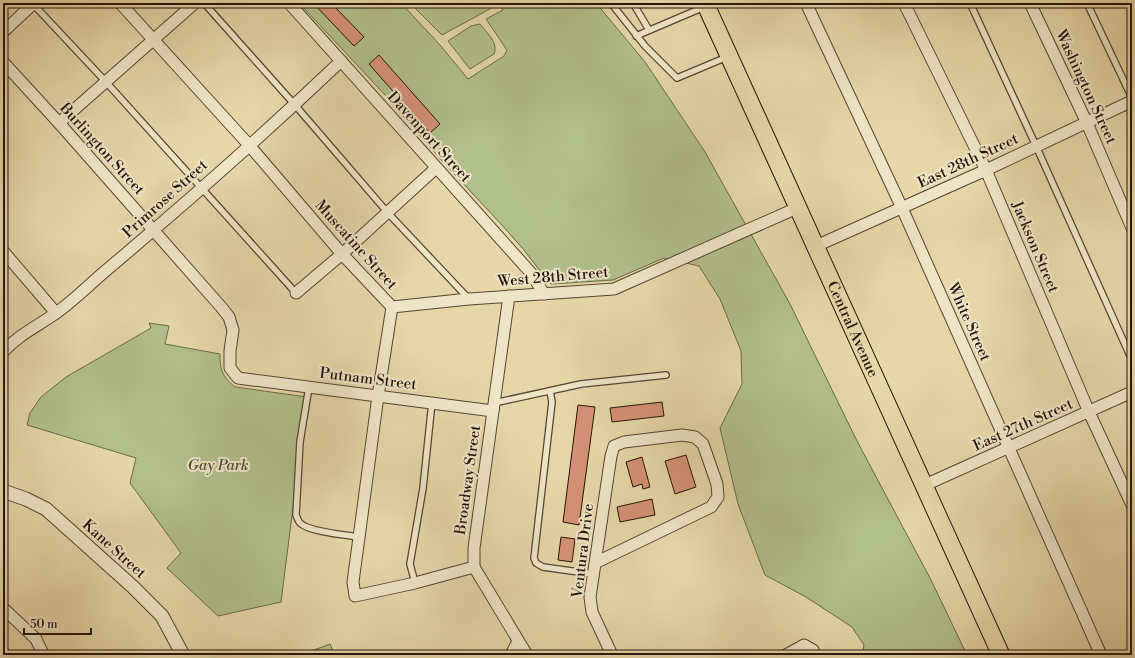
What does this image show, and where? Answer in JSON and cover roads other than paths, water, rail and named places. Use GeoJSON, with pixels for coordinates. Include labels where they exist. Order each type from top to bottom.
{"type":"FeatureCollection","features":[{"type":"Feature","properties":{"kind":"main road","name":"Central Avenue"},"geometry":{"type":"LineString","coordinates":[[708,4],[729,57],[925,485],[1001,655]]}},
{"type":"Feature","properties":{"kind":"street"},"geometry":{"type":"LineString","coordinates":[[3,32],[33,3]]}},
{"type":"Feature","properties":{"kind":"street","name":"Muscatine Street"},"geometry":{"type":"LineString","coordinates":[[120,3],[249,145],[342,254],[392,307],[378,396],[353,582],[355,596],[415,583]]}},
{"type":"Feature","properties":{"kind":"street"},"geometry":{"type":"LineString","coordinates":[[60,123],[195,3]]}},
{"type":"Feature","properties":{"kind":"street","name":"Davenport Street"},"geometry":{"type":"LineString","coordinates":[[289,3],[531,273],[544,294]]}},
{"type":"Feature","properties":{"kind":"street","name":"White Street"},"geometry":{"type":"LineString","coordinates":[[806,3],[902,208],[1101,655]]}},
{"type":"Feature","properties":{"kind":"street","name":"Jackson Street"},"geometry":{"type":"LineString","coordinates":[[904,3],[986,170],[1089,412],[1132,505]]}},
{"type":"Feature","properties":{"kind":"street","name":"Washington Street"},"geometry":{"type":"LineString","coordinates":[[1030,3],[1087,123],[1132,228]]}},
{"type":"Feature","properties":{"kind":"street","name":"Primrose Street"},"geometry":{"type":"LineString","coordinates":[[3,352],[26,332],[56,313],[154,230],[341,61]]}},
{"type":"Feature","properties":{"kind":"street","name":"Burlington Street"},"geometry":{"type":"LineString","coordinates":[[3,62],[60,123],[229,317],[233,330],[230,351],[230,368],[238,378]]}},
{"type":"Feature","properties":{"kind":"street","name":"East 28th Street"},"geometry":{"type":"LineString","coordinates":[[816,246],[986,170],[1087,123],[1132,99]]}},
{"type":"Feature","properties":{"kind":"street"},"geometry":{"type":"LineString","coordinates":[[296,293],[388,213],[436,168]]}},
{"type":"Feature","properties":{"kind":"street","name":"West 28th Street"},"geometry":{"type":"LineString","coordinates":[[392,307],[469,299],[614,288],[797,208]]}},
{"type":"Feature","properties":{"kind":"street"},"geometry":{"type":"LineString","coordinates":[[3,251],[56,313]]}},
{"type":"Feature","properties":{"kind":"street","name":"Broadway Street"},"geometry":{"type":"LineString","coordinates":[[474,567],[474,548],[509,296]]}},
{"type":"Feature","properties":{"kind":"street","name":"Putnam Street"},"geometry":{"type":"LineString","coordinates":[[238,378],[378,396],[494,407]]}},
{"type":"Feature","properties":{"kind":"street","name":"East 27th Street"},"geometry":{"type":"LineString","coordinates":[[925,485],[1132,392]]}},
{"type":"Feature","properties":{"kind":"street","name":"Ventura Drive"},"geometry":{"type":"LineString","coordinates":[[595,563],[711,507],[718,497],[717,484],[703,444],[695,437],[682,435],[624,442],[614,446],[611,456],[593,574],[590,597],[592,612],[612,655]]}},
{"type":"Feature","properties":{"kind":"street","name":"Kane Street"},"geometry":{"type":"LineString","coordinates":[[3,492],[26,499],[46,509],[133,587],[162,616],[183,655]]}},
{"type":"Feature","properties":{"kind":"street"},"geometry":{"type":"LineString","coordinates":[[415,583],[474,567],[527,655]]}},
{"type":"Feature","properties":{"kind":"street"},"geometry":{"type":"LineString","coordinates":[[3,608],[36,639],[43,654]]}},
{"type":"Feature","properties":{"kind":"street"},"geometry":{"type":"LineString","coordinates":[[511,655],[518,641]]}},
{"type":"Feature","properties":{"kind":"street"},"geometry":{"type":"LineString","coordinates":[[786,655],[804,645],[813,650]]}},
{"type":"Feature","properties":{"kind":"lane"},"geometry":{"type":"LineString","coordinates":[[33,3],[296,293]]}},
{"type":"Feature","properties":{"kind":"lane"},"geometry":{"type":"LineString","coordinates":[[204,3],[295,104],[388,213],[469,299]]}},
{"type":"Feature","properties":{"kind":"lane"},"geometry":{"type":"LineString","coordinates":[[611,3],[636,36],[677,78],[729,57]]}},
{"type":"Feature","properties":{"kind":"lane"},"geometry":{"type":"LineString","coordinates":[[634,3],[649,30]]}},
{"type":"Feature","properties":{"kind":"lane"},"geometry":{"type":"LineString","coordinates":[[970,3],[1132,360]]}},
{"type":"Feature","properties":{"kind":"lane"},"geometry":{"type":"LineString","coordinates":[[1087,3],[1132,99]]}},
{"type":"Feature","properties":{"kind":"lane"},"geometry":{"type":"LineString","coordinates":[[636,36],[708,4]]}},
{"type":"Feature","properties":{"kind":"lane"},"geometry":{"type":"LineString","coordinates":[[494,407],[581,384],[666,375]]}},
{"type":"Feature","properties":{"kind":"lane"},"geometry":{"type":"LineString","coordinates":[[309,387],[300,442],[296,515],[301,524],[312,529],[333,534],[359,537]]}},
{"type":"Feature","properties":{"kind":"lane"},"geometry":{"type":"LineString","coordinates":[[550,391],[552,402],[534,558],[536,563],[543,568],[593,574]]}},
{"type":"Feature","properties":{"kind":"lane"},"geometry":{"type":"LineString","coordinates":[[415,583],[410,564],[423,488],[432,402]]}},
{"type":"Feature","properties":{"kind":"park label","name":"Gay Park"},"geometry":{"type":"Point","coordinates":[218,465]}}]}
